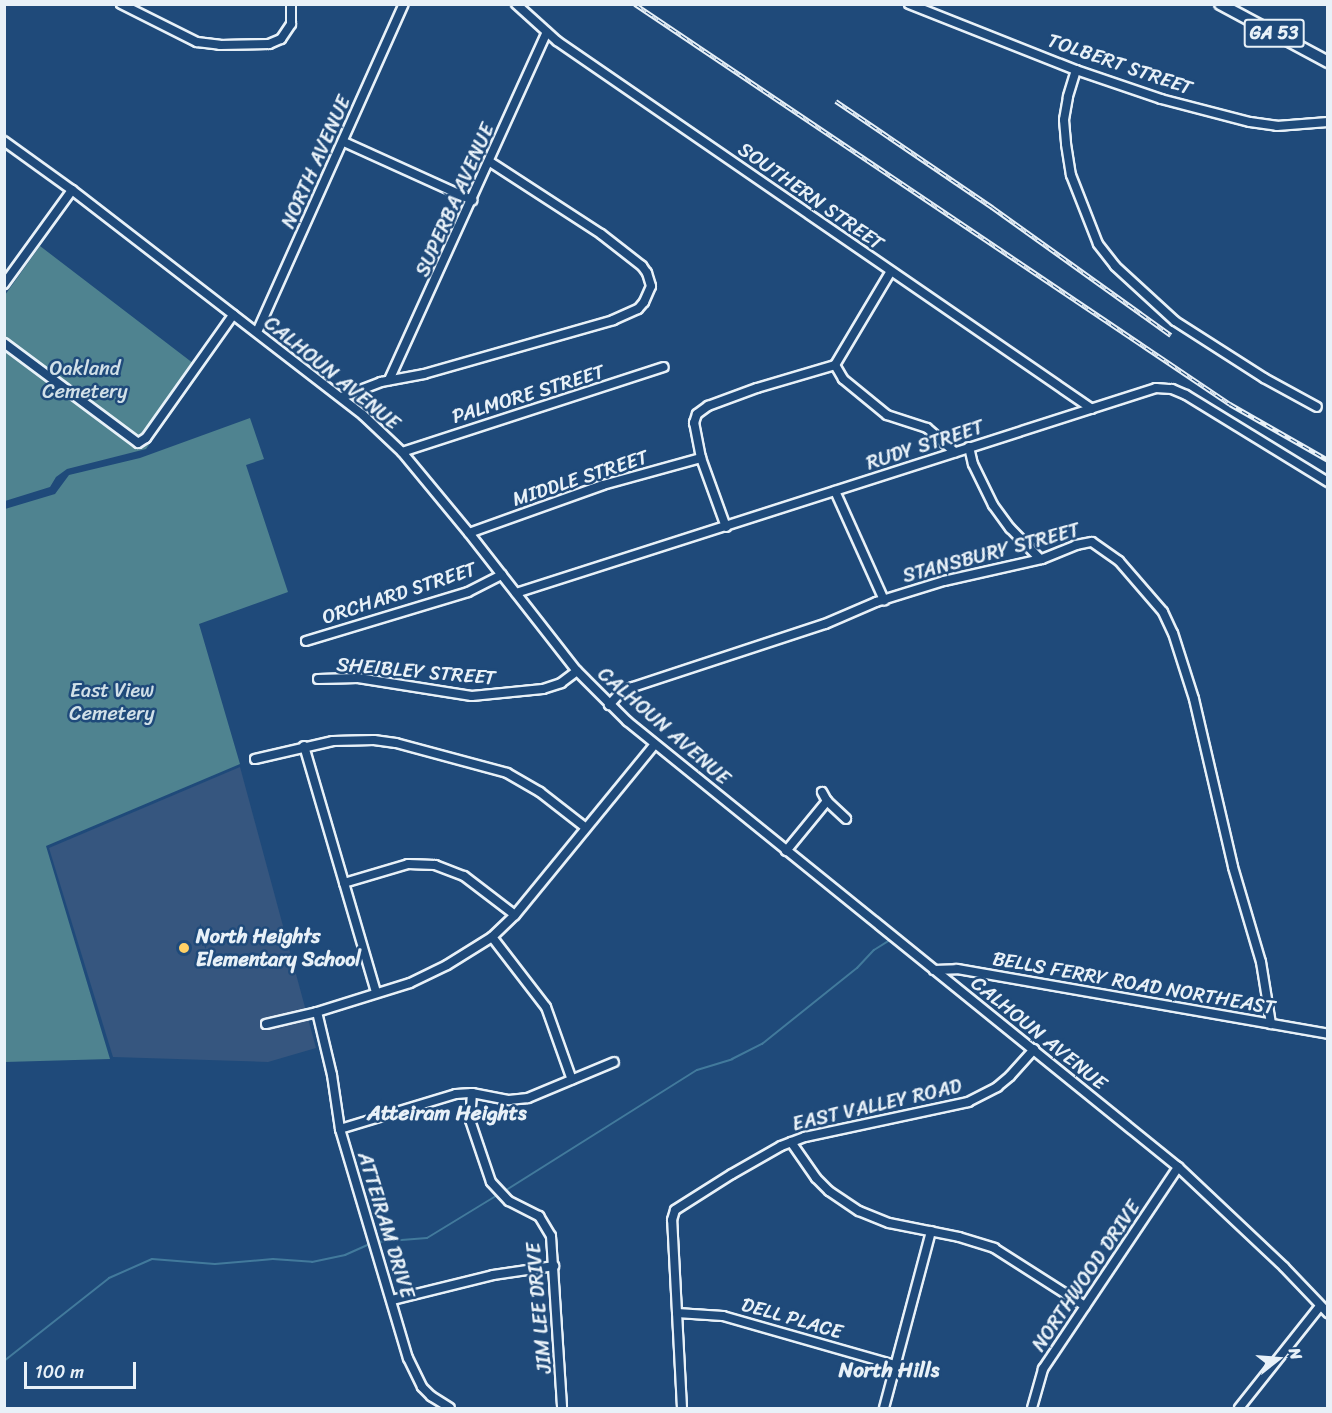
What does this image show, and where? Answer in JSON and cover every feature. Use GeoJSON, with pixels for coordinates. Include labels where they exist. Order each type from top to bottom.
{"type":"FeatureCollection","features":[{"type":"Feature","properties":{"kind":"main road","name":"GA 53"},"geometry":{"type":"LineString","coordinates":[[1220,4],[1328,62]]}},
{"type":"Feature","properties":{"kind":"street"},"geometry":{"type":"LineString","coordinates":[[121,4],[196,42],[220,45],[269,44],[281,39],[291,24],[291,4]]}},
{"type":"Feature","properties":{"kind":"street","name":"NORTH AVENUE"},"geometry":{"type":"LineString","coordinates":[[257,332],[404,4]]}},
{"type":"Feature","properties":{"kind":"street","name":"SOUTHERN STREET"},"geometry":{"type":"LineString","coordinates":[[516,4],[557,41],[1092,408]]}},
{"type":"Feature","properties":{"kind":"street","name":"TOLBERT STREET"},"geometry":{"type":"LineString","coordinates":[[909,4],[1076,70],[1161,99],[1250,122],[1277,126],[1328,122]]}},
{"type":"Feature","properties":{"kind":"street","name":"SUPERBA AVENUE"},"geometry":{"type":"LineString","coordinates":[[389,381],[547,32]]}},
{"type":"Feature","properties":{"kind":"street"},"geometry":{"type":"LineString","coordinates":[[1076,70],[1064,120],[1066,144],[1071,175],[1098,244],[1115,266],[1174,321],[1255,372],[1317,407]]}},
{"type":"Feature","properties":{"kind":"street","name":"CALHOUN AVENUE"},"geometry":{"type":"LineString","coordinates":[[4,141],[72,190],[342,398],[402,452],[469,532],[577,671],[609,705],[654,745],[1178,1167],[1276,1259],[1328,1313]]}},
{"type":"Feature","properties":{"kind":"street"},"geometry":{"type":"LineString","coordinates":[[344,142],[472,200]]}},
{"type":"Feature","properties":{"kind":"street"},"geometry":{"type":"LineString","coordinates":[[342,398],[389,381],[424,374],[613,320],[638,309],[649,293],[651,286],[647,273],[630,256],[601,234],[490,162]]}},
{"type":"Feature","properties":{"kind":"street"},"geometry":{"type":"LineString","coordinates":[[4,284],[72,190]]}},
{"type":"Feature","properties":{"kind":"street"},"geometry":{"type":"LineString","coordinates":[[726,527],[701,458],[694,423],[697,414],[708,406],[747,392],[835,365],[891,271]]}},
{"type":"Feature","properties":{"kind":"street"},"geometry":{"type":"LineString","coordinates":[[4,343],[138,443],[146,438],[234,315]]}},
{"type":"Feature","properties":{"kind":"street"},"geometry":{"type":"LineString","coordinates":[[835,365],[843,379],[887,415],[927,428],[955,452]]}},
{"type":"Feature","properties":{"kind":"street","name":"PALMORE STREET"},"geometry":{"type":"LineString","coordinates":[[402,452],[413,446],[664,367]]}},
{"type":"Feature","properties":{"kind":"street","name":"RUDY STREET"},"geometry":{"type":"LineString","coordinates":[[516,593],[1156,388],[1172,389],[1328,482]]}},
{"type":"Feature","properties":{"kind":"street"},"geometry":{"type":"LineString","coordinates":[[969,447],[973,464],[993,505],[1010,528],[1040,559]]}},
{"type":"Feature","properties":{"kind":"street","name":"MIDDLE STREET"},"geometry":{"type":"LineString","coordinates":[[469,532],[603,485],[701,458]]}},
{"type":"Feature","properties":{"kind":"street"},"geometry":{"type":"LineString","coordinates":[[835,491],[884,600]]}},
{"type":"Feature","properties":{"kind":"street","name":"STANSBURY STREET"},"geometry":{"type":"LineString","coordinates":[[609,705],[621,692],[633,687],[825,624],[884,600],[944,581],[1040,559],[1076,544],[1092,542],[1119,561],[1165,617],[1194,699],[1233,867],[1261,962],[1271,1024]]}},
{"type":"Feature","properties":{"kind":"street","name":"ORCHARD STREET"},"geometry":{"type":"LineString","coordinates":[[306,641],[458,595],[502,575]]}},
{"type":"Feature","properties":{"kind":"street","name":"SHEIBLEY STREET"},"geometry":{"type":"LineString","coordinates":[[318,679],[358,678],[472,696],[543,689],[561,683],[577,671]]}},
{"type":"Feature","properties":{"kind":"street"},"geometry":{"type":"LineString","coordinates":[[255,759],[333,741],[374,740],[507,773],[531,786],[586,828]]}},
{"type":"Feature","properties":{"kind":"street"},"geometry":{"type":"LineString","coordinates":[[266,1024],[317,1012],[427,975],[492,937],[515,915],[654,745]]}},
{"type":"Feature","properties":{"kind":"street"},"geometry":{"type":"LineString","coordinates":[[304,746],[376,992]]}},
{"type":"Feature","properties":{"kind":"street"},"geometry":{"type":"LineString","coordinates":[[822,792],[827,801],[846,819]]}},
{"type":"Feature","properties":{"kind":"street"},"geometry":{"type":"LineString","coordinates":[[786,851],[827,801]]}},
{"type":"Feature","properties":{"kind":"street"},"geometry":{"type":"LineString","coordinates":[[344,883],[408,864],[435,865],[464,876],[515,915]]}},
{"type":"Feature","properties":{"kind":"street"},"geometry":{"type":"LineString","coordinates":[[492,937],[546,1007],[572,1080]]}},
{"type":"Feature","properties":{"kind":"street","name":"BELLS FERRY ROAD NORTHEAST"},"geometry":{"type":"LineString","coordinates":[[934,970],[957,969],[1328,1034]]}},
{"type":"Feature","properties":{"kind":"street","name":"ATTEIRAM DRIVE"},"geometry":{"type":"LineString","coordinates":[[317,1012],[332,1075],[340,1129],[413,1370],[431,1396],[450,1408]]}},
{"type":"Feature","properties":{"kind":"street","name":"EAST VALLEY ROAD"},"geometry":{"type":"LineString","coordinates":[[682,1408],[672,1220],[675,1210],[732,1174],[791,1142],[825,1132],[968,1102],[1004,1082],[1034,1049]]}},
{"type":"Feature","properties":{"kind":"street"},"geometry":{"type":"LineString","coordinates":[[340,1129],[445,1096],[472,1093],[519,1100],[614,1062]]}},
{"type":"Feature","properties":{"kind":"street","name":"JIM LEE DRIVE"},"geometry":{"type":"LineString","coordinates":[[472,1093],[470,1120],[490,1182],[509,1201],[539,1216],[545,1223],[553,1243],[562,1408]]}},
{"type":"Feature","properties":{"kind":"street"},"geometry":{"type":"LineString","coordinates":[[791,1142],[816,1178],[842,1201],[880,1220],[976,1241],[994,1248],[1085,1306]]}},
{"type":"Feature","properties":{"kind":"street","name":"NORTHWOOD DRIVE"},"geometry":{"type":"LineString","coordinates":[[1032,1408],[1039,1376],[1178,1167]]}},
{"type":"Feature","properties":{"kind":"street"},"geometry":{"type":"LineString","coordinates":[[884,1408],[931,1231]]}},
{"type":"Feature","properties":{"kind":"street"},"geometry":{"type":"LineString","coordinates":[[392,1300],[493,1275],[554,1266]]}},
{"type":"Feature","properties":{"kind":"street"},"geometry":{"type":"LineString","coordinates":[[1239,1408],[1320,1306]]}},
{"type":"Feature","properties":{"kind":"street","name":"DELL PLACE"},"geometry":{"type":"LineString","coordinates":[[677,1313],[723,1316],[896,1365]]}},
{"type":"Feature","properties":{"kind":"shaded area","name":"North Heights Elementary School"},"geometry":{"type":"Polygon","coordinates":[[[240,767],[316,1048],[268,1062],[113,1057],[49,848],[240,767]]]}},
{"type":"Feature","properties":{"kind":"green space","name":"Oakland Cemetery"},"geometry":{"type":"Polygon","coordinates":[[[40,246],[202,370],[146,449],[67,469],[56,477],[50,487],[5,501],[5,295],[40,246]]]}},
{"type":"Feature","properties":{"kind":"green space","name":"East View Cemetery"},"geometry":{"type":"Polygon","coordinates":[[[250,418],[264,459],[246,465],[288,592],[199,624],[240,764],[46,846],[110,1059],[5,1062],[5,509],[55,494],[69,475],[140,458],[250,418]]]}},
{"type":"Feature","properties":{"kind":"waterway"},"geometry":{"type":"LineString","coordinates":[[503,1192],[697,1070],[732,1059],[762,1044],[857,968],[874,950],[890,940],[894,941]]}},
{"type":"Feature","properties":{"kind":"waterway"},"geometry":{"type":"LineString","coordinates":[[376,1242],[427,1238],[499,1194]]}},
{"type":"Feature","properties":{"kind":"waterway"},"geometry":{"type":"LineString","coordinates":[[4,1361],[109,1278],[152,1259],[215,1264],[273,1259],[312,1262],[345,1255],[370,1244]]}},
{"type":"Feature","properties":{"kind":"railway"},"geometry":{"type":"LineString","coordinates":[[635,4],[1230,404],[1328,460]]}},
{"type":"Feature","properties":{"kind":"railway"},"geometry":{"type":"LineString","coordinates":[[836,101],[992,207],[1171,335]]}},
{"type":"Feature","properties":{"kind":"place","name":"North Heights Elementary School"},"geometry":{"type":"Point","coordinates":[184,948]}},
{"type":"Feature","properties":{"kind":"district","name":"Atteiram Heights"},"geometry":{"type":"Point","coordinates":[447,1113]}},
{"type":"Feature","properties":{"kind":"district","name":"North Hills"},"geometry":{"type":"Point","coordinates":[889,1370]}}]}
